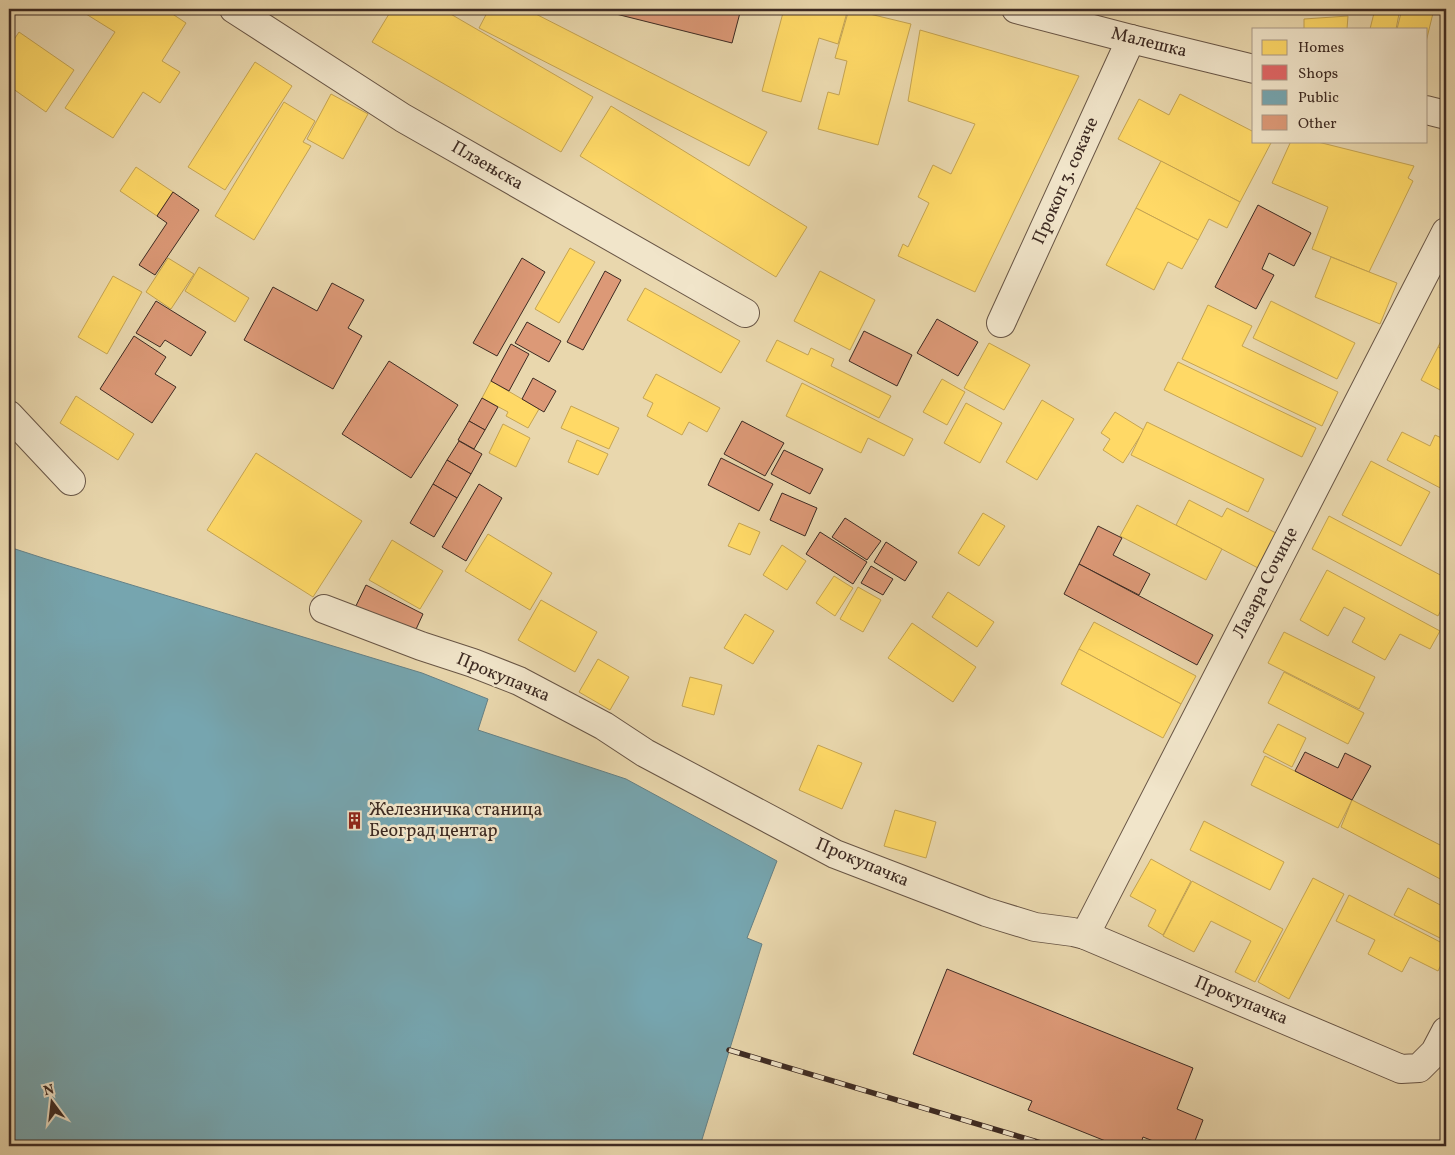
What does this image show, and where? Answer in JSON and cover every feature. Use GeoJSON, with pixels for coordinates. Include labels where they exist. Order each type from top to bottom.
{"type":"FeatureCollection","features":[{"type":"Feature","properties":{"kind":"street","name":"Плзењска"},"geometry":{"type":"LineString","coordinates":[[234,9],[403,118],[745,313]]}},
{"type":"Feature","properties":{"kind":"street","name":"Малешка"},"geometry":{"type":"LineString","coordinates":[[1016,9],[1252,69]]}},
{"type":"Feature","properties":{"kind":"street","name":"Прокоп 3. сокаче"},"geometry":{"type":"LineString","coordinates":[[1002,323],[1130,39]]}},
{"type":"Feature","properties":{"kind":"street"},"geometry":{"type":"LineString","coordinates":[[1428,110],[1446,115]]}},
{"type":"Feature","properties":{"kind":"street","name":"Лазара Сочице"},"geometry":{"type":"LineString","coordinates":[[1085,935],[1446,232]]}},
{"type":"Feature","properties":{"kind":"street"},"geometry":{"type":"LineString","coordinates":[[9,415],[71,481]]}},
{"type":"Feature","properties":{"kind":"street","name":"Прокупачка"},"geometry":{"type":"LineString","coordinates":[[324,609],[519,681],[604,726],[645,753],[835,854],[986,912],[1035,927],[1085,935],[1385,1063],[1401,1069],[1419,1068],[1435,1052],[1446,1031]]}},
{"type":"Feature","properties":{"kind":"building: Homes"},"geometry":{"type":"Polygon","coordinates":[[[78,9],[165,9],[186,23],[162,61],[180,72],[160,103],[143,92],[113,138],[65,108],[115,32],[78,9]]]}},
{"type":"Feature","properties":{"kind":"building: Homes"},"geometry":{"type":"Polygon","coordinates":[[[392,9],[442,9],[593,97],[561,152],[372,42],[392,9]]]}},
{"type":"Feature","properties":{"kind":"building: Homes"},"geometry":{"type":"Polygon","coordinates":[[[489,9],[526,9],[767,132],[749,166],[479,28],[489,9]]]}},
{"type":"Feature","properties":{"kind":"building: Homes"},"geometry":{"type":"Polygon","coordinates":[[[784,9],[848,9],[838,44],[819,38],[801,102],[762,91],[784,9]]]}},
{"type":"Feature","properties":{"kind":"building: Homes"},"geometry":{"type":"Polygon","coordinates":[[[849,9],[911,24],[878,145],[818,129],[828,92],[839,95],[847,61],[835,58],[849,9]]]}},
{"type":"Feature","properties":{"kind":"building: Homes"},"geometry":{"type":"Polygon","coordinates":[[[1375,9],[1400,9],[1396,28],[1370,28],[1375,9]]]}},
{"type":"Feature","properties":{"kind":"building: Homes"},"geometry":{"type":"Polygon","coordinates":[[[1402,9],[1434,9],[1428,34],[1428,28],[1397,28],[1402,9]]]}},
{"type":"Feature","properties":{"kind":"building: Homes"},"geometry":{"type":"Polygon","coordinates":[[[1348,16],[1347,28],[1304,28],[1304,19],[1348,16]]]}},
{"type":"Feature","properties":{"kind":"building: Homes"},"geometry":{"type":"Polygon","coordinates":[[[920,30],[1079,76],[975,292],[898,256],[903,244],[908,247],[929,203],[918,197],[933,165],[951,174],[975,124],[908,101],[920,30]]]}},
{"type":"Feature","properties":{"kind":"building: Homes"},"geometry":{"type":"Polygon","coordinates":[[[19,32],[74,70],[46,112],[9,86],[9,47],[19,32]]]}},
{"type":"Feature","properties":{"kind":"building: Homes"},"geometry":{"type":"Polygon","coordinates":[[[255,62],[292,86],[225,190],[188,167],[255,62]]]}},
{"type":"Feature","properties":{"kind":"building: Homes"},"geometry":{"type":"Polygon","coordinates":[[[331,94],[368,114],[343,159],[307,139],[331,94]]]}},
{"type":"Feature","properties":{"kind":"building: Homes"},"geometry":{"type":"Polygon","coordinates":[[[1180,94],[1252,131],[1252,142],[1271,142],[1240,202],[1118,139],[1139,99],[1169,115],[1180,94]]]}},
{"type":"Feature","properties":{"kind":"building: Homes"},"geometry":{"type":"Polygon","coordinates":[[[284,102],[315,121],[303,142],[311,146],[254,240],[215,216],[284,102]]]}},
{"type":"Feature","properties":{"kind":"building: Homes"},"geometry":{"type":"Polygon","coordinates":[[[611,106],[807,227],[776,277],[580,156],[611,106]]]}},
{"type":"Feature","properties":{"kind":"building: Homes"},"geometry":{"type":"Polygon","coordinates":[[[1291,142],[1318,142],[1414,166],[1408,178],[1413,181],[1369,272],[1312,249],[1328,207],[1272,183],[1291,142]]]}},
{"type":"Feature","properties":{"kind":"building: Homes"},"geometry":{"type":"Polygon","coordinates":[[[1161,161],[1240,202],[1227,228],[1209,219],[1198,240],[1136,208],[1161,161]]]}},
{"type":"Feature","properties":{"kind":"building: Homes"},"geometry":{"type":"Polygon","coordinates":[[[136,167],[173,192],[157,216],[120,191],[136,167]]]}},
{"type":"Feature","properties":{"kind":"building: Homes"},"geometry":{"type":"Polygon","coordinates":[[[1136,208],[1198,240],[1182,269],[1168,262],[1154,290],[1106,265],[1136,208]]]}},
{"type":"Feature","properties":{"kind":"building: Homes"},"geometry":{"type":"Polygon","coordinates":[[[570,248],[595,262],[559,323],[535,309],[570,248]]]}},
{"type":"Feature","properties":{"kind":"building: Homes"},"geometry":{"type":"Polygon","coordinates":[[[1331,257],[1397,283],[1380,324],[1315,297],[1331,257]]]}},
{"type":"Feature","properties":{"kind":"building: Homes"},"geometry":{"type":"Polygon","coordinates":[[[168,258],[194,274],[171,309],[146,292],[168,258]]]}},
{"type":"Feature","properties":{"kind":"building: Homes"},"geometry":{"type":"Polygon","coordinates":[[[199,267],[249,298],[235,322],[185,291],[199,267]]]}},
{"type":"Feature","properties":{"kind":"building: Homes"},"geometry":{"type":"Polygon","coordinates":[[[820,271],[875,300],[850,350],[794,321],[820,271]]]}},
{"type":"Feature","properties":{"kind":"building: Homes"},"geometry":{"type":"Polygon","coordinates":[[[113,276],[142,292],[107,354],[78,337],[113,276]]]}},
{"type":"Feature","properties":{"kind":"building: Homes"},"geometry":{"type":"Polygon","coordinates":[[[645,288],[740,341],[721,373],[627,320],[645,288]]]}},
{"type":"Feature","properties":{"kind":"building: Homes"},"geometry":{"type":"Polygon","coordinates":[[[1271,301],[1355,343],[1337,379],[1253,338],[1271,301]]]}},
{"type":"Feature","properties":{"kind":"building: Homes"},"geometry":{"type":"Polygon","coordinates":[[[1208,305],[1252,326],[1242,346],[1338,392],[1322,426],[1182,359],[1208,305]]]}},
{"type":"Feature","properties":{"kind":"building: Homes"},"geometry":{"type":"Polygon","coordinates":[[[1446,331],[1446,351],[1438,347],[1446,331]]]}},
{"type":"Feature","properties":{"kind":"building: Homes"},"geometry":{"type":"Polygon","coordinates":[[[777,340],[808,355],[811,348],[834,359],[831,366],[891,396],[879,418],[766,361],[777,340]]]}},
{"type":"Feature","properties":{"kind":"building: Homes"},"geometry":{"type":"Polygon","coordinates":[[[989,343],[1030,365],[1004,410],[964,388],[989,343]]]}},
{"type":"Feature","properties":{"kind":"building: Homes"},"geometry":{"type":"Polygon","coordinates":[[[1438,347],[1446,351],[1446,393],[1421,380],[1438,347]]]}},
{"type":"Feature","properties":{"kind":"building: Homes"},"geometry":{"type":"Polygon","coordinates":[[[1178,362],[1316,428],[1302,457],[1164,390],[1178,362]]]}},
{"type":"Feature","properties":{"kind":"building: Homes"},"geometry":{"type":"Polygon","coordinates":[[[656,374],[720,408],[707,432],[689,422],[682,435],[647,416],[653,403],[643,398],[656,374]]]}},
{"type":"Feature","properties":{"kind":"building: Homes"},"geometry":{"type":"Polygon","coordinates":[[[942,379],[965,392],[947,425],[923,412],[942,379]]]}},
{"type":"Feature","properties":{"kind":"building: Homes"},"geometry":{"type":"Polygon","coordinates":[[[491,381],[539,409],[528,428],[506,416],[508,412],[482,398],[491,381]]]}},
{"type":"Feature","properties":{"kind":"building: Homes"},"geometry":{"type":"Polygon","coordinates":[[[802,383],[913,439],[904,456],[868,438],[861,453],[786,416],[802,383]]]}},
{"type":"Feature","properties":{"kind":"building: Homes"},"geometry":{"type":"Polygon","coordinates":[[[76,396],[134,434],[118,460],[60,423],[76,396]]]}},
{"type":"Feature","properties":{"kind":"building: Homes"},"geometry":{"type":"Polygon","coordinates":[[[1042,400],[1074,419],[1037,480],[1006,462],[1042,400]]]}},
{"type":"Feature","properties":{"kind":"building: Homes"},"geometry":{"type":"Polygon","coordinates":[[[966,403],[1002,423],[980,463],[944,443],[966,403]]]}},
{"type":"Feature","properties":{"kind":"building: Homes"},"geometry":{"type":"Polygon","coordinates":[[[571,406],[619,428],[609,449],[561,428],[571,406]]]}},
{"type":"Feature","properties":{"kind":"building: Homes"},"geometry":{"type":"Polygon","coordinates":[[[1115,412],[1144,430],[1123,463],[1103,450],[1110,439],[1101,433],[1115,412]]]}},
{"type":"Feature","properties":{"kind":"building: Homes"},"geometry":{"type":"Polygon","coordinates":[[[1147,422],[1264,479],[1248,512],[1131,455],[1147,422]]]}},
{"type":"Feature","properties":{"kind":"building: Homes"},"geometry":{"type":"Polygon","coordinates":[[[503,424],[530,438],[516,467],[489,453],[503,424]]]}},
{"type":"Feature","properties":{"kind":"building: Homes"},"geometry":{"type":"Polygon","coordinates":[[[1402,432],[1430,446],[1435,435],[1446,440],[1446,491],[1387,460],[1402,432]]]}},
{"type":"Feature","properties":{"kind":"building: Homes"},"geometry":{"type":"Polygon","coordinates":[[[577,440],[608,454],[598,475],[568,462],[577,440]]]}},
{"type":"Feature","properties":{"kind":"building: Homes"},"geometry":{"type":"Polygon","coordinates":[[[256,453],[362,521],[313,597],[207,530],[256,453]]]}},
{"type":"Feature","properties":{"kind":"building: Homes"},"geometry":{"type":"Polygon","coordinates":[[[1371,461],[1430,492],[1401,546],[1342,515],[1371,461]]]}},
{"type":"Feature","properties":{"kind":"building: Homes"},"geometry":{"type":"Polygon","coordinates":[[[1189,500],[1222,517],[1227,508],[1276,533],[1258,568],[1176,525],[1189,500]]]}},
{"type":"Feature","properties":{"kind":"building: Homes"},"geometry":{"type":"Polygon","coordinates":[[[1137,505],[1222,549],[1206,580],[1120,536],[1137,505]]]}},
{"type":"Feature","properties":{"kind":"building: Homes"},"geometry":{"type":"Polygon","coordinates":[[[983,513],[1005,526],[979,566],[958,553],[983,513]]]}},
{"type":"Feature","properties":{"kind":"building: Homes"},"geometry":{"type":"Polygon","coordinates":[[[1329,516],[1446,578],[1446,601],[1438,616],[1312,549],[1329,516]]]}},
{"type":"Feature","properties":{"kind":"building: Homes"},"geometry":{"type":"Polygon","coordinates":[[[739,523],[760,532],[750,555],[728,546],[739,523]]]}},
{"type":"Feature","properties":{"kind":"building: Homes"},"geometry":{"type":"Polygon","coordinates":[[[488,534],[552,573],[530,610],[465,571],[488,534]]]}},
{"type":"Feature","properties":{"kind":"building: Homes"},"geometry":{"type":"Polygon","coordinates":[[[392,540],[443,571],[420,609],[369,580],[392,540]]]}},
{"type":"Feature","properties":{"kind":"building: Homes"},"geometry":{"type":"Polygon","coordinates":[[[782,545],[806,561],[787,590],[763,575],[782,545]]]}},
{"type":"Feature","properties":{"kind":"building: Homes"},"geometry":{"type":"Polygon","coordinates":[[[1327,570],[1440,631],[1430,649],[1400,634],[1385,660],[1352,642],[1365,618],[1344,607],[1328,636],[1300,620],[1327,570]]]}},
{"type":"Feature","properties":{"kind":"building: Homes"},"geometry":{"type":"Polygon","coordinates":[[[834,576],[853,588],[835,616],[816,603],[834,576]]]}},
{"type":"Feature","properties":{"kind":"building: Homes"},"geometry":{"type":"Polygon","coordinates":[[[858,587],[881,600],[863,632],[840,619],[858,587]]]}},
{"type":"Feature","properties":{"kind":"building: Homes"},"geometry":{"type":"Polygon","coordinates":[[[948,592],[994,622],[977,647],[932,617],[948,592]]]}},
{"type":"Feature","properties":{"kind":"building: Homes"},"geometry":{"type":"Polygon","coordinates":[[[541,600],[597,632],[575,672],[518,640],[541,600]]]}},
{"type":"Feature","properties":{"kind":"building: Homes"},"geometry":{"type":"Polygon","coordinates":[[[745,614],[774,631],[753,664],[724,648],[745,614]]]}},
{"type":"Feature","properties":{"kind":"building: Homes"},"geometry":{"type":"Polygon","coordinates":[[[1094,622],[1196,676],[1181,704],[1079,649],[1094,622]]]}},
{"type":"Feature","properties":{"kind":"building: Homes"},"geometry":{"type":"Polygon","coordinates":[[[912,623],[976,667],[953,702],[888,658],[912,623]]]}},
{"type":"Feature","properties":{"kind":"building: Homes"},"geometry":{"type":"Polygon","coordinates":[[[1284,632],[1375,677],[1359,709],[1268,663],[1284,632]]]}},
{"type":"Feature","properties":{"kind":"building: Homes"},"geometry":{"type":"Polygon","coordinates":[[[1079,649],[1181,704],[1163,738],[1061,684],[1079,649]]]}},
{"type":"Feature","properties":{"kind":"building: Homes"},"geometry":{"type":"Polygon","coordinates":[[[598,659],[629,677],[610,710],[579,692],[598,659]]]}},
{"type":"Feature","properties":{"kind":"building: Homes"},"geometry":{"type":"Polygon","coordinates":[[[1284,672],[1364,713],[1348,744],[1268,703],[1284,672]]]}},
{"type":"Feature","properties":{"kind":"building: Homes"},"geometry":{"type":"Polygon","coordinates":[[[690,677],[722,685],[714,715],[682,706],[690,677]]]}},
{"type":"Feature","properties":{"kind":"building: Homes"},"geometry":{"type":"Polygon","coordinates":[[[1278,724],[1306,738],[1292,767],[1263,752],[1278,724]]]}},
{"type":"Feature","properties":{"kind":"building: Homes"},"geometry":{"type":"Polygon","coordinates":[[[818,745],[862,763],[842,809],[799,790],[818,745]]]}},
{"type":"Feature","properties":{"kind":"building: Homes"},"geometry":{"type":"Polygon","coordinates":[[[1265,756],[1352,800],[1338,828],[1251,785],[1265,756]]]}},
{"type":"Feature","properties":{"kind":"building: Homes"},"geometry":{"type":"Polygon","coordinates":[[[1352,800],[1446,848],[1446,882],[1341,827],[1352,800]]]}},
{"type":"Feature","properties":{"kind":"building: Homes"},"geometry":{"type":"Polygon","coordinates":[[[895,810],[936,822],[926,858],[884,846],[895,810]]]}},
{"type":"Feature","properties":{"kind":"building: Homes"},"geometry":{"type":"Polygon","coordinates":[[[1204,821],[1284,862],[1270,890],[1190,850],[1204,821]]]}},
{"type":"Feature","properties":{"kind":"building: Homes"},"geometry":{"type":"Polygon","coordinates":[[[1151,859],[1191,881],[1163,935],[1148,926],[1156,910],[1130,896],[1151,859]]]}},
{"type":"Feature","properties":{"kind":"building: Homes"},"geometry":{"type":"Polygon","coordinates":[[[1313,878],[1344,894],[1289,999],[1258,982],[1313,878]]]}},
{"type":"Feature","properties":{"kind":"building: Homes"},"geometry":{"type":"Polygon","coordinates":[[[1192,881],[1283,929],[1255,982],[1235,972],[1251,941],[1211,921],[1194,952],[1163,936],[1192,881]]]}},
{"type":"Feature","properties":{"kind":"building: Homes"},"geometry":{"type":"Polygon","coordinates":[[[1408,888],[1446,908],[1446,941],[1394,915],[1408,888]]]}},
{"type":"Feature","properties":{"kind":"building: Homes"},"geometry":{"type":"Polygon","coordinates":[[[1349,895],[1446,945],[1446,955],[1438,971],[1410,957],[1402,972],[1368,954],[1375,940],[1336,921],[1349,895]]]}},
{"type":"Feature","properties":{"kind":"building: Shops"},"geometry":{"type":"Polygon","coordinates":[[[77,684],[222,727],[176,880],[31,838],[77,684]]]}},
{"type":"Feature","properties":{"kind":"building: Shops"},"geometry":{"type":"Polygon","coordinates":[[[450,795],[601,839],[554,993],[404,948],[450,795]]]}},
{"type":"Feature","properties":{"kind":"building: Shops"},"geometry":{"type":"Polygon","coordinates":[[[9,972],[136,1009],[95,1146],[9,1146],[9,972]]]}},
{"type":"Feature","properties":{"kind":"building: Shops"},"geometry":{"type":"Polygon","coordinates":[[[365,1078],[516,1122],[509,1146],[345,1146],[365,1078]]]}},
{"type":"Feature","properties":{"kind":"building: Public","name":"Железничка станица Београд центар"},"geometry":{"type":"Polygon","coordinates":[[[9,547],[422,673],[488,699],[478,730],[626,779],[777,861],[747,938],[762,944],[700,1146],[9,1146],[9,547]]]}},
{"type":"Feature","properties":{"kind":"building: Other"},"geometry":{"type":"Polygon","coordinates":[[[596,9],[741,9],[732,43],[596,9]]]}},
{"type":"Feature","properties":{"kind":"building: Other"},"geometry":{"type":"Polygon","coordinates":[[[173,192],[199,210],[155,275],[139,265],[167,223],[157,216],[173,192]]]}},
{"type":"Feature","properties":{"kind":"building: Other"},"geometry":{"type":"Polygon","coordinates":[[[1258,205],[1311,233],[1294,266],[1269,253],[1262,269],[1274,275],[1256,309],[1215,287],[1258,205]]]}},
{"type":"Feature","properties":{"kind":"building: Other"},"geometry":{"type":"Polygon","coordinates":[[[522,258],[545,272],[497,356],[473,343],[522,258]]]}},
{"type":"Feature","properties":{"kind":"building: Other"},"geometry":{"type":"Polygon","coordinates":[[[605,271],[621,280],[583,350],[567,342],[605,271]]]}},
{"type":"Feature","properties":{"kind":"building: Other"},"geometry":{"type":"Polygon","coordinates":[[[332,283],[364,300],[348,328],[362,336],[333,389],[244,340],[273,287],[317,311],[332,283]]]}},
{"type":"Feature","properties":{"kind":"building: Other"},"geometry":{"type":"Polygon","coordinates":[[[156,301],[206,332],[191,356],[165,340],[160,347],[136,333],[156,301]]]}},
{"type":"Feature","properties":{"kind":"building: Other"},"geometry":{"type":"Polygon","coordinates":[[[937,319],[978,342],[958,376],[917,353],[937,319]]]}},
{"type":"Feature","properties":{"kind":"building: Other"},"geometry":{"type":"Polygon","coordinates":[[[527,322],[561,341],[549,362],[515,343],[527,322]]]}},
{"type":"Feature","properties":{"kind":"building: Other"},"geometry":{"type":"Polygon","coordinates":[[[864,331],[912,355],[897,386],[849,361],[864,331]]]}},
{"type":"Feature","properties":{"kind":"building: Other"},"geometry":{"type":"Polygon","coordinates":[[[134,336],[166,357],[155,374],[176,387],[152,423],[100,389],[134,336]]]}},
{"type":"Feature","properties":{"kind":"building: Other"},"geometry":{"type":"Polygon","coordinates":[[[511,344],[529,354],[509,391],[491,381],[511,344]]]}},
{"type":"Feature","properties":{"kind":"building: Other"},"geometry":{"type":"Polygon","coordinates":[[[389,361],[458,405],[411,478],[342,434],[389,361]]]}},
{"type":"Feature","properties":{"kind":"building: Other"},"geometry":{"type":"Polygon","coordinates":[[[533,378],[556,391],[544,412],[522,399],[533,378]]]}},
{"type":"Feature","properties":{"kind":"building: Other"},"geometry":{"type":"Polygon","coordinates":[[[482,398],[498,407],[485,430],[469,421],[482,398]]]}},
{"type":"Feature","properties":{"kind":"building: Other"},"geometry":{"type":"Polygon","coordinates":[[[469,421],[485,430],[474,449],[458,440],[469,421]]]}},
{"type":"Feature","properties":{"kind":"building: Other"},"geometry":{"type":"Polygon","coordinates":[[[742,421],[784,443],[765,476],[724,454],[742,421]]]}},
{"type":"Feature","properties":{"kind":"building: Other"},"geometry":{"type":"Polygon","coordinates":[[[459,441],[482,454],[471,474],[447,460],[459,441]]]}},
{"type":"Feature","properties":{"kind":"building: Other"},"geometry":{"type":"Polygon","coordinates":[[[784,450],[823,469],[810,494],[771,474],[784,450]]]}},
{"type":"Feature","properties":{"kind":"building: Other"},"geometry":{"type":"Polygon","coordinates":[[[721,458],[773,484],[759,511],[708,485],[721,458]]]}},
{"type":"Feature","properties":{"kind":"building: Other"},"geometry":{"type":"Polygon","coordinates":[[[447,460],[471,474],[457,498],[433,484],[447,460]]]}},
{"type":"Feature","properties":{"kind":"building: Other"},"geometry":{"type":"Polygon","coordinates":[[[433,484],[457,498],[434,537],[410,523],[433,484]]]}},
{"type":"Feature","properties":{"kind":"building: Other"},"geometry":{"type":"Polygon","coordinates":[[[479,484],[502,498],[466,561],[442,547],[479,484]]]}},
{"type":"Feature","properties":{"kind":"building: Other"},"geometry":{"type":"Polygon","coordinates":[[[782,493],[817,508],[805,536],[770,520],[782,493]]]}},
{"type":"Feature","properties":{"kind":"building: Other"},"geometry":{"type":"Polygon","coordinates":[[[845,518],[881,541],[867,560],[832,537],[845,518]]]}},
{"type":"Feature","properties":{"kind":"building: Other"},"geometry":{"type":"Polygon","coordinates":[[[1098,526],[1122,538],[1113,555],[1150,574],[1139,595],[1079,564],[1098,526]]]}},
{"type":"Feature","properties":{"kind":"building: Other"},"geometry":{"type":"Polygon","coordinates":[[[820,532],[867,562],[853,584],[806,554],[820,532]]]}},
{"type":"Feature","properties":{"kind":"building: Other"},"geometry":{"type":"Polygon","coordinates":[[[886,542],[917,562],[905,581],[874,562],[886,542]]]}},
{"type":"Feature","properties":{"kind":"building: Other"},"geometry":{"type":"Polygon","coordinates":[[[1079,564],[1213,635],[1197,665],[1064,594],[1079,564]]]}},
{"type":"Feature","properties":{"kind":"building: Other"},"geometry":{"type":"Polygon","coordinates":[[[871,566],[893,579],[883,595],[861,583],[871,566]]]}},
{"type":"Feature","properties":{"kind":"building: Other"},"geometry":{"type":"Polygon","coordinates":[[[366,585],[423,614],[412,638],[353,612],[366,585]]]}},
{"type":"Feature","properties":{"kind":"building: Other"},"geometry":{"type":"Polygon","coordinates":[[[1305,752],[1338,768],[1345,753],[1371,766],[1352,800],[1295,771],[1305,752]]]}},
{"type":"Feature","properties":{"kind":"building: Other"},"geometry":{"type":"Polygon","coordinates":[[[947,969],[1193,1068],[1177,1109],[1203,1120],[1193,1146],[1166,1146],[1143,1137],[1140,1146],[1118,1146],[1028,1110],[1032,1101],[913,1054],[947,969]]]}},
{"type":"Feature","properties":{"kind":"railway"},"geometry":{"type":"LineString","coordinates":[[729,1050],[1051,1146]]}},
{"type":"Feature","properties":{"kind":"place","name":"Железничка станица Београд центар"},"geometry":{"type":"Point","coordinates":[355,820]}}]}
